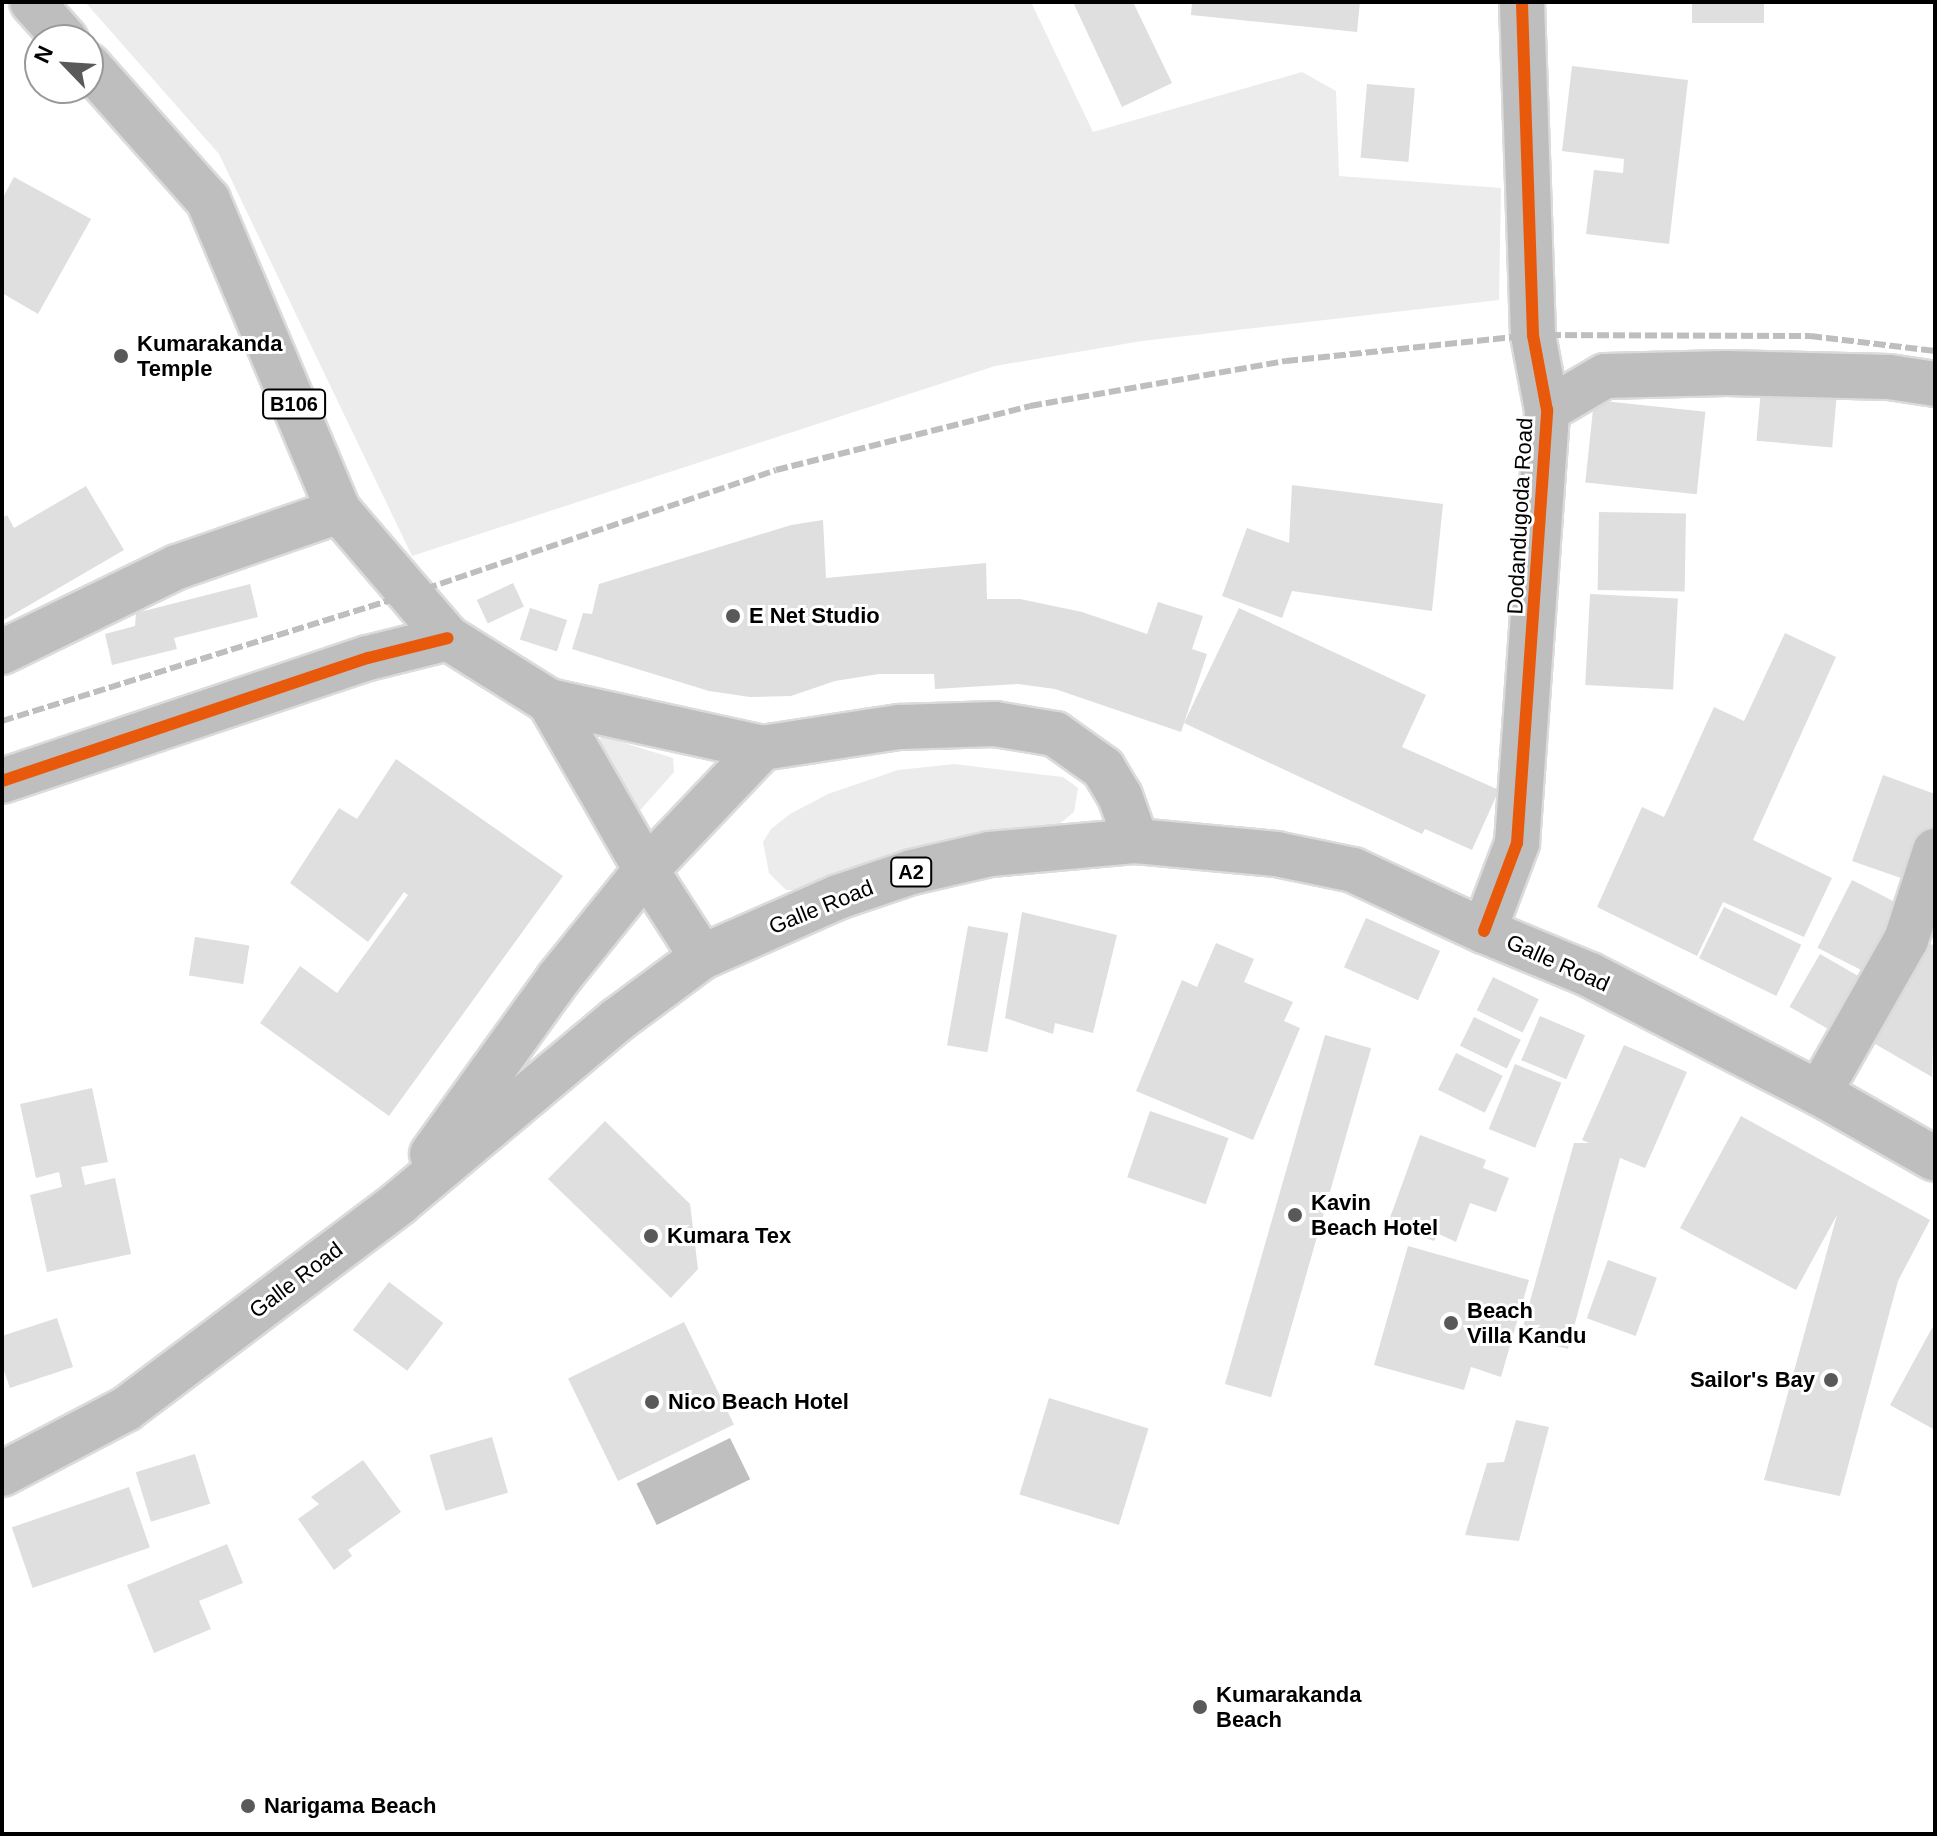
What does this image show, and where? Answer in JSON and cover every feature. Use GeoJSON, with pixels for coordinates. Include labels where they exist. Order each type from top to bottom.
{"type":"FeatureCollection","features":[{"type":"Feature","properties":{"kind":"main road"},"geometry":{"type":"LineString","coordinates":[[32,2],[52,24]]}},
{"type":"Feature","properties":{"kind":"main road","name":"Dodandugoda Road"},"geometry":{"type":"LineString","coordinates":[[1484,931],[1517,843],[1528,726],[1547,410],[1533,335],[1522,2]]}},
{"type":"Feature","properties":{"kind":"main road","name":"B106"},"geometry":{"type":"LineString","coordinates":[[104,83],[208,200],[339,511],[448,638],[549,701],[762,748],[900,727],[995,724],[1055,734],[1103,768],[1120,796],[1136,841]]}},
{"type":"Feature","properties":{"kind":"main road"},"geometry":{"type":"LineString","coordinates":[[1547,410],[1605,376],[1726,373],[1889,377],[1935,384]]}},
{"type":"Feature","properties":{"kind":"main road"},"geometry":{"type":"LineString","coordinates":[[2,652],[177,567],[339,511]]}},
{"type":"Feature","properties":{"kind":"main road"},"geometry":{"type":"LineString","coordinates":[[2,781],[368,658],[448,638]]}},
{"type":"Feature","properties":{"kind":"main road","name":"B106"},"geometry":{"type":"LineString","coordinates":[[549,701],[646,870],[702,957]]}},
{"type":"Feature","properties":{"kind":"main road"},"geometry":{"type":"LineString","coordinates":[[399,1203],[487,1075],[646,870],[762,748]]}},
{"type":"Feature","properties":{"kind":"main road","name":"Galle Road"},"geometry":{"type":"LineString","coordinates":[[2,1474],[126,1409],[399,1203],[617,1020],[702,957],[838,897],[912,872],[990,854],[1136,841],[1276,854],[1353,870],[1484,931],[1590,975],[1819,1093],[1935,1159]]}},
{"type":"Feature","properties":{"kind":"main road"},"geometry":{"type":"LineString","coordinates":[[1819,1093],[1906,940],[1935,851]]}},
{"type":"Feature","properties":{"kind":"shaded area"},"geometry":{"type":"Polygon","coordinates":[[[85,2],[1031,2],[1093,132],[1302,72],[1336,91],[1339,176],[1501,188],[1499,300],[1142,341],[995,366],[412,556],[219,154],[85,2]]]}},
{"type":"Feature","properties":{"kind":"shaded area"},"geometry":{"type":"Polygon","coordinates":[[[602,736],[673,758],[674,772],[635,816],[591,751],[602,736]]]}},
{"type":"Feature","properties":{"kind":"shaded area"},"geometry":{"type":"Polygon","coordinates":[[[954,764],[1063,777],[1078,788],[1074,812],[1051,831],[810,890],[786,890],[769,873],[763,842],[771,829],[790,814],[828,794],[898,770],[954,764]]]}},
{"type":"Feature","properties":{"kind":"shaded area"},"geometry":{"type":"Polygon","coordinates":[[[730,1438],[750,1479],[657,1525],[637,1484],[730,1438]]]}},
{"type":"Feature","properties":{"kind":"building"},"geometry":{"type":"Polygon","coordinates":[[[1073,2],[1133,2],[1172,83],[1122,107],[1073,2]]]}},
{"type":"Feature","properties":{"kind":"building"},"geometry":{"type":"Polygon","coordinates":[[[1192,2],[1360,2],[1357,32],[1191,15],[1192,2]]]}},
{"type":"Feature","properties":{"kind":"building"},"geometry":{"type":"Polygon","coordinates":[[[1692,2],[1764,2],[1764,23],[1692,23],[1692,2]]]}},
{"type":"Feature","properties":{"kind":"building"},"geometry":{"type":"Polygon","coordinates":[[[1572,66],[1688,80],[1669,244],[1586,234],[1594,170],[1623,173],[1624,159],[1562,151],[1572,66]]]}},
{"type":"Feature","properties":{"kind":"building"},"geometry":{"type":"Polygon","coordinates":[[[1367,84],[1415,88],[1408,162],[1361,158],[1367,84]]]}},
{"type":"Feature","properties":{"kind":"building"},"geometry":{"type":"Polygon","coordinates":[[[14,177],[91,219],[38,314],[2,293],[2,199],[14,177]]]}},
{"type":"Feature","properties":{"kind":"building"},"geometry":{"type":"Polygon","coordinates":[[[1761,389],[1837,396],[1832,447],[1756,441],[1761,389]]]}},
{"type":"Feature","properties":{"kind":"building"},"geometry":{"type":"Polygon","coordinates":[[[1594,400],[1705,412],[1697,494],[1585,483],[1594,400]]]}},
{"type":"Feature","properties":{"kind":"building"},"geometry":{"type":"Polygon","coordinates":[[[1292,485],[1443,504],[1432,611],[1292,591],[1282,618],[1222,596],[1247,528],[1289,543],[1292,485]]]}},
{"type":"Feature","properties":{"kind":"building"},"geometry":{"type":"Polygon","coordinates":[[[86,486],[124,550],[2,621],[2,518],[7,515],[14,528],[86,486]]]}},
{"type":"Feature","properties":{"kind":"building"},"geometry":{"type":"Polygon","coordinates":[[[1599,512],[1686,514],[1685,592],[1598,590],[1599,512]]]}},
{"type":"Feature","properties":{"kind":"building"},"geometry":{"type":"Polygon","coordinates":[[[823,520],[826,578],[986,563],[987,599],[1020,599],[1082,612],[1147,634],[1158,602],[1203,616],[1192,649],[1207,654],[1181,732],[1055,689],[1018,684],[935,689],[934,674],[879,674],[835,681],[791,696],[750,697],[709,691],[572,649],[583,613],[592,614],[599,584],[791,525],[823,520]]]}},
{"type":"Feature","properties":{"kind":"building"},"geometry":{"type":"Polygon","coordinates":[[[513,583],[524,607],[488,623],[477,600],[513,583]]]}},
{"type":"Feature","properties":{"kind":"building"},"geometry":{"type":"Polygon","coordinates":[[[250,584],[258,617],[174,638],[177,649],[112,665],[105,634],[135,626],[136,613],[250,584]]]}},
{"type":"Feature","properties":{"kind":"building"},"geometry":{"type":"Polygon","coordinates":[[[1590,594],[1678,599],[1673,689],[1585,685],[1590,594]]]}},
{"type":"Feature","properties":{"kind":"building"},"geometry":{"type":"Polygon","coordinates":[[[530,608],[567,620],[557,651],[520,639],[530,608]]]}},
{"type":"Feature","properties":{"kind":"building"},"geometry":{"type":"Polygon","coordinates":[[[1239,608],[1426,695],[1402,747],[1499,790],[1472,850],[1425,829],[1422,834],[1184,723],[1239,608]]]}},
{"type":"Feature","properties":{"kind":"building"},"geometry":{"type":"Polygon","coordinates":[[[1785,633],[1836,657],[1753,840],[1832,878],[1804,937],[1723,902],[1697,956],[1597,907],[1642,807],[1664,817],[1714,707],[1744,721],[1785,633]]]}},
{"type":"Feature","properties":{"kind":"building"},"geometry":{"type":"Polygon","coordinates":[[[396,759],[563,876],[389,1116],[260,1023],[300,966],[337,993],[408,895],[404,892],[368,942],[290,883],[339,808],[357,819],[396,759]]]}},
{"type":"Feature","properties":{"kind":"building"},"geometry":{"type":"Polygon","coordinates":[[[1883,775],[1935,794],[1935,836],[1918,884],[1852,861],[1883,775]]]}},
{"type":"Feature","properties":{"kind":"building"},"geometry":{"type":"Polygon","coordinates":[[[1852,880],[1912,910],[1877,978],[1817,948],[1852,880]]]}},
{"type":"Feature","properties":{"kind":"building"},"geometry":{"type":"Polygon","coordinates":[[[1724,907],[1801,945],[1776,996],[1699,958],[1724,907]]]}},
{"type":"Feature","properties":{"kind":"building"},"geometry":{"type":"Polygon","coordinates":[[[1022,912],[1117,935],[1093,1033],[1055,1023],[1053,1034],[1005,1018],[1022,912]]]}},
{"type":"Feature","properties":{"kind":"building"},"geometry":{"type":"Polygon","coordinates":[[[1366,918],[1440,951],[1418,1000],[1344,967],[1366,918]]]}},
{"type":"Feature","properties":{"kind":"building"},"geometry":{"type":"Polygon","coordinates":[[[968,926],[1008,933],[987,1052],[947,1045],[968,926]]]}},
{"type":"Feature","properties":{"kind":"building"},"geometry":{"type":"Polygon","coordinates":[[[195,937],[249,946],[243,984],[189,976],[195,937]]]}},
{"type":"Feature","properties":{"kind":"building"},"geometry":{"type":"Polygon","coordinates":[[[1915,937],[1935,946],[1932,1077],[1858,1034],[1915,937]]]}},
{"type":"Feature","properties":{"kind":"building"},"geometry":{"type":"Polygon","coordinates":[[[1216,943],[1254,959],[1244,982],[1293,1002],[1284,1021],[1300,1028],[1253,1140],[1136,1091],[1182,980],[1197,987],[1216,943]]]}},
{"type":"Feature","properties":{"kind":"building"},"geometry":{"type":"Polygon","coordinates":[[[1820,954],[1860,977],[1829,1030],[1790,1007],[1820,954]]]}},
{"type":"Feature","properties":{"kind":"building"},"geometry":{"type":"Polygon","coordinates":[[[1493,977],[1539,999],[1523,1033],[1477,1010],[1493,977]]]}},
{"type":"Feature","properties":{"kind":"building"},"geometry":{"type":"Polygon","coordinates":[[[1540,1016],[1585,1035],[1566,1079],[1521,1060],[1540,1016]]]}},
{"type":"Feature","properties":{"kind":"building"},"geometry":{"type":"Polygon","coordinates":[[[1474,1017],[1521,1040],[1507,1069],[1460,1046],[1474,1017]]]}},
{"type":"Feature","properties":{"kind":"building","name":"Kavin Beach Hotel"},"geometry":{"type":"Polygon","coordinates":[[[1325,1035],[1371,1048],[1271,1397],[1225,1384],[1325,1035]]]}},
{"type":"Feature","properties":{"kind":"building"},"geometry":{"type":"Polygon","coordinates":[[[1624,1045],[1687,1072],[1645,1168],[1620,1158],[1568,1349],[1520,1337],[1574,1143],[1589,1143],[1582,1140],[1624,1045]]]}},
{"type":"Feature","properties":{"kind":"building"},"geometry":{"type":"Polygon","coordinates":[[[1456,1053],[1503,1076],[1485,1113],[1438,1090],[1456,1053]]]}},
{"type":"Feature","properties":{"kind":"building"},"geometry":{"type":"Polygon","coordinates":[[[1515,1064],[1561,1083],[1535,1148],[1489,1129],[1515,1064]]]}},
{"type":"Feature","properties":{"kind":"building"},"geometry":{"type":"Polygon","coordinates":[[[92,1088],[108,1162],[81,1167],[85,1185],[115,1178],[131,1254],[47,1272],[30,1195],[62,1187],[59,1172],[36,1178],[20,1104],[92,1088]]]}},
{"type":"Feature","properties":{"kind":"building"},"geometry":{"type":"Polygon","coordinates":[[[1150,1111],[1228,1138],[1206,1204],[1127,1177],[1150,1111]]]}},
{"type":"Feature","properties":{"kind":"building"},"geometry":{"type":"Polygon","coordinates":[[[1741,1116],[1930,1220],[1898,1281],[1840,1496],[1764,1480],[1837,1215],[1796,1290],[1680,1228],[1741,1116]]]}},
{"type":"Feature","properties":{"kind":"building","name":"Kumara Tex"},"geometry":{"type":"Polygon","coordinates":[[[605,1121],[690,1204],[698,1269],[671,1298],[548,1179],[605,1121]]]}},
{"type":"Feature","properties":{"kind":"building"},"geometry":{"type":"Polygon","coordinates":[[[1420,1135],[1486,1160],[1483,1168],[1509,1178],[1496,1212],[1470,1203],[1456,1242],[1439,1234],[1434,1241],[1388,1223],[1420,1135]]]}},
{"type":"Feature","properties":{"kind":"building","name":"Beach Villa Kandu"},"geometry":{"type":"Polygon","coordinates":[[[1408,1246],[1529,1280],[1501,1377],[1471,1367],[1464,1390],[1374,1365],[1408,1246]]]}},
{"type":"Feature","properties":{"kind":"building"},"geometry":{"type":"Polygon","coordinates":[[[1608,1260],[1657,1278],[1636,1336],[1587,1318],[1608,1260]]]}},
{"type":"Feature","properties":{"kind":"building"},"geometry":{"type":"Polygon","coordinates":[[[389,1282],[443,1323],[407,1371],[353,1330],[389,1282]]]}},
{"type":"Feature","properties":{"kind":"building"},"geometry":{"type":"Polygon","coordinates":[[[57,1318],[73,1367],[10,1388],[2,1365],[2,1336],[57,1318]]]}},
{"type":"Feature","properties":{"kind":"building","name":"Nico Beach Hotel"},"geometry":{"type":"Polygon","coordinates":[[[684,1322],[734,1424],[618,1481],[568,1379],[684,1322]]]}},
{"type":"Feature","properties":{"kind":"building"},"geometry":{"type":"Polygon","coordinates":[[[1932,1328],[1935,1330],[1935,1430],[1890,1405],[1932,1328]]]}},
{"type":"Feature","properties":{"kind":"building"},"geometry":{"type":"Polygon","coordinates":[[[1049,1398],[1148,1428],[1119,1525],[1019,1495],[1049,1398]]]}},
{"type":"Feature","properties":{"kind":"building"},"geometry":{"type":"Polygon","coordinates":[[[1516,1420],[1549,1427],[1519,1541],[1465,1535],[1487,1463],[1504,1462],[1516,1420]]]}},
{"type":"Feature","properties":{"kind":"building"},"geometry":{"type":"Polygon","coordinates":[[[492,1437],[508,1493],[446,1511],[430,1455],[492,1437]]]}},
{"type":"Feature","properties":{"kind":"building"},"geometry":{"type":"Polygon","coordinates":[[[195,1454],[210,1504],[151,1522],[136,1472],[195,1454]]]}},
{"type":"Feature","properties":{"kind":"building"},"geometry":{"type":"Polygon","coordinates":[[[363,1460],[401,1512],[348,1550],[352,1556],[334,1570],[298,1519],[319,1504],[311,1497],[363,1460]]]}},
{"type":"Feature","properties":{"kind":"building"},"geometry":{"type":"Polygon","coordinates":[[[129,1487],[150,1548],[33,1588],[12,1527],[129,1487]]]}},
{"type":"Feature","properties":{"kind":"building"},"geometry":{"type":"Polygon","coordinates":[[[227,1544],[243,1583],[199,1601],[211,1629],[154,1653],[127,1585],[227,1544]]]}},
{"type":"Feature","properties":{"kind":"railway"},"geometry":{"type":"LineString","coordinates":[[2,721],[410,594],[776,470],[1030,406],[1286,361],[1533,335],[1810,336],[1935,351]]}},
{"type":"Feature","properties":{"kind":"cycle path"},"geometry":{"type":"LineString","coordinates":[[1484,931],[1517,843],[1547,410],[1533,335],[1522,2]]}},
{"type":"Feature","properties":{"kind":"cycle path"},"geometry":{"type":"LineString","coordinates":[[2,781],[368,658],[448,638]]}},
{"type":"Feature","properties":{"kind":"place","name":"Kumarakanda Temple"},"geometry":{"type":"Point","coordinates":[121,356]}},
{"type":"Feature","properties":{"kind":"place","name":"E Net Studio"},"geometry":{"type":"Point","coordinates":[733,616]}},
{"type":"Feature","properties":{"kind":"place","name":"Kavin Beach Hotel"},"geometry":{"type":"Point","coordinates":[1295,1215]}},
{"type":"Feature","properties":{"kind":"place","name":"Kumara Tex"},"geometry":{"type":"Point","coordinates":[651,1236]}},
{"type":"Feature","properties":{"kind":"place","name":"Beach Villa Kandu"},"geometry":{"type":"Point","coordinates":[1451,1323]}},
{"type":"Feature","properties":{"kind":"place","name":"Sailor's Bay"},"geometry":{"type":"Point","coordinates":[1831,1380]}},
{"type":"Feature","properties":{"kind":"place","name":"Nico Beach Hotel"},"geometry":{"type":"Point","coordinates":[652,1402]}},
{"type":"Feature","properties":{"kind":"place","name":"Kumarakanda Beach"},"geometry":{"type":"Point","coordinates":[1200,1707]}},
{"type":"Feature","properties":{"kind":"place","name":"Narigama Beach"},"geometry":{"type":"Point","coordinates":[248,1806]}}]}
